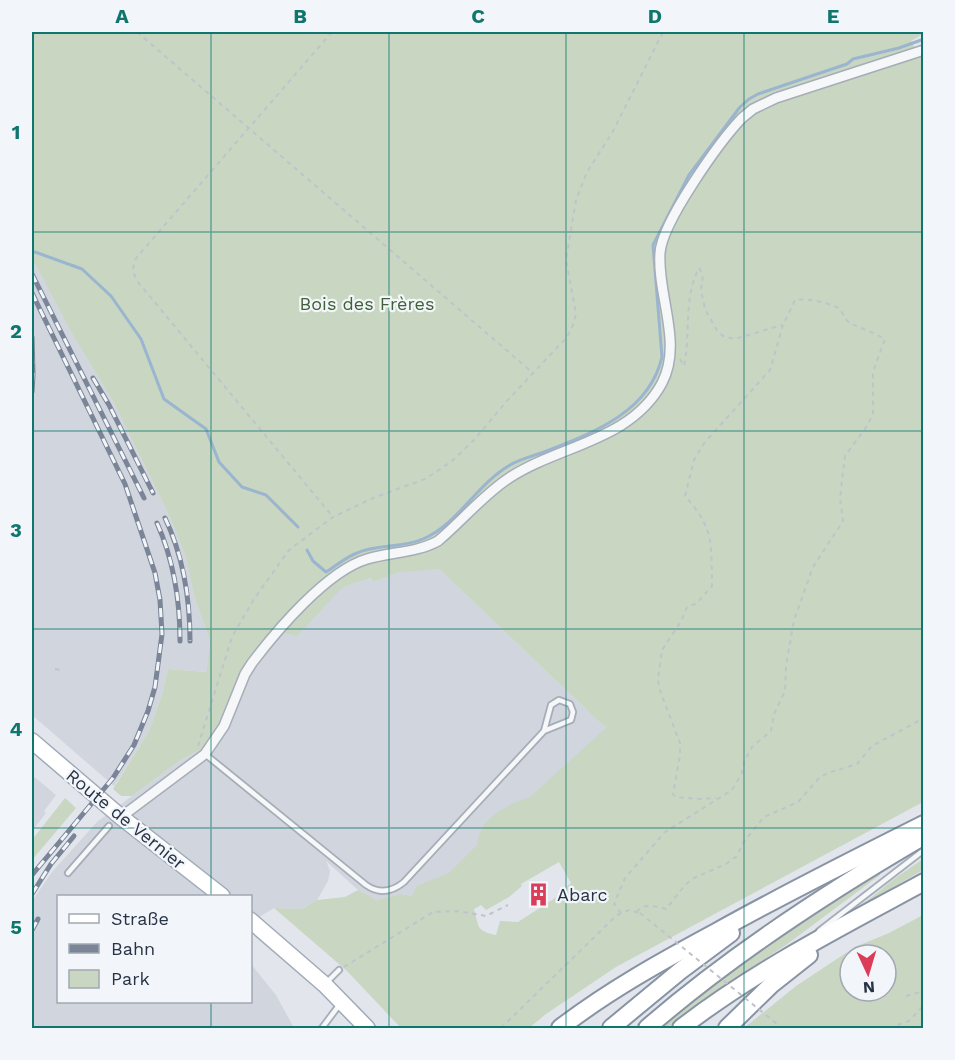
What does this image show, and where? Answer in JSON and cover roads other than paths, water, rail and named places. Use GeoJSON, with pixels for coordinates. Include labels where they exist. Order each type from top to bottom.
{"type":"FeatureCollection","features":[{"type":"Feature","properties":{"kind":"highway"},"geometry":{"type":"LineString","coordinates":[[560,1029],[636,976],[793,890],[924,824]]}},
{"type":"Feature","properties":{"kind":"highway"},"geometry":{"type":"LineString","coordinates":[[646,1029],[762,939],[829,894],[921,841]]}},
{"type":"Feature","properties":{"kind":"highway"},"geometry":{"type":"LineString","coordinates":[[681,1029],[718,1001],[789,956],[924,882]]}},
{"type":"Feature","properties":{"kind":"highway"},"geometry":{"type":"LineString","coordinates":[[611,1029],[680,971],[793,890]]}},
{"type":"Feature","properties":{"kind":"highway"},"geometry":{"type":"LineString","coordinates":[[727,1029],[771,985],[852,921]]}},
{"type":"Feature","properties":{"kind":"main road","name":"Route de Vernier"},"geometry":{"type":"LineString","coordinates":[[32,741],[115,822],[219,895]]}},
{"type":"Feature","properties":{"kind":"main road"},"geometry":{"type":"LineString","coordinates":[[252,922],[325,985],[367,1029]]}},
{"type":"Feature","properties":{"kind":"street"},"geometry":{"type":"LineString","coordinates":[[115,822],[200,752],[224,726],[245,674],[252,663],[313,595],[358,562],[432,544],[509,478],[542,460],[603,436],[644,407],[661,384],[669,359],[670,339],[660,261],[661,246],[686,195],[735,125],[747,113],[768,101],[924,50]]}},
{"type":"Feature","properties":{"kind":"lane"},"geometry":{"type":"LineString","coordinates":[[200,752],[366,885],[376,890],[388,891],[404,882],[544,731],[571,720],[573,712],[570,704],[559,700],[551,705],[544,731]]}},
{"type":"Feature","properties":{"kind":"lane"},"geometry":{"type":"LineString","coordinates":[[68,873],[115,822]]}},
{"type":"Feature","properties":{"kind":"lane"},"geometry":{"type":"LineString","coordinates":[[789,956],[921,841]]}},
{"type":"Feature","properties":{"kind":"lane"},"geometry":{"type":"LineString","coordinates":[[325,985],[339,970]]}},
{"type":"Feature","properties":{"kind":"lane"},"geometry":{"type":"LineString","coordinates":[[322,1029],[342,1002]]}},
{"type":"Feature","properties":{"kind":"waterway"},"geometry":{"type":"LineString","coordinates":[[307,550],[313,561],[326,572],[364,550],[407,544],[423,539],[447,524],[487,482],[510,465],[581,437],[632,407],[645,393],[662,357],[653,245],[689,175],[740,107],[758,94],[847,64],[853,59],[899,48],[924,39]]}},
{"type":"Feature","properties":{"kind":"waterway"},"geometry":{"type":"LineString","coordinates":[[35,252],[82,269],[111,296],[141,339],[164,399],[206,429],[219,462],[242,487],[266,495],[298,527]]}},
{"type":"Feature","properties":{"kind":"railway"},"geometry":{"type":"LineString","coordinates":[[32,274],[144,498]]}},
{"type":"Feature","properties":{"kind":"railway"},"geometry":{"type":"LineString","coordinates":[[32,293],[125,484],[155,573],[160,600],[162,634],[155,687],[134,745],[113,778],[32,875]]}},
{"type":"Feature","properties":{"kind":"railway"},"geometry":{"type":"LineString","coordinates":[[32,337],[32,392]]}},
{"type":"Feature","properties":{"kind":"railway"},"geometry":{"type":"LineString","coordinates":[[93,378],[153,493]]}},
{"type":"Feature","properties":{"kind":"railway"},"geometry":{"type":"LineString","coordinates":[[165,518],[172,533],[185,578],[190,641]]}},
{"type":"Feature","properties":{"kind":"railway"},"geometry":{"type":"LineString","coordinates":[[157,523],[168,552],[175,581],[180,641]]}},
{"type":"Feature","properties":{"kind":"railway"},"geometry":{"type":"LineString","coordinates":[[32,894],[51,864],[74,836]]}},
{"type":"Feature","properties":{"kind":"railway"},"geometry":{"type":"LineString","coordinates":[[32,930],[38,919]]}},
{"type":"Feature","properties":{"kind":"place","name":"Abarc"},"geometry":{"type":"Point","coordinates":[539,894]}},
{"type":"Feature","properties":{"kind":"park label","name":"Bois des Frères"},"geometry":{"type":"Point","coordinates":[367,303]}}]}
